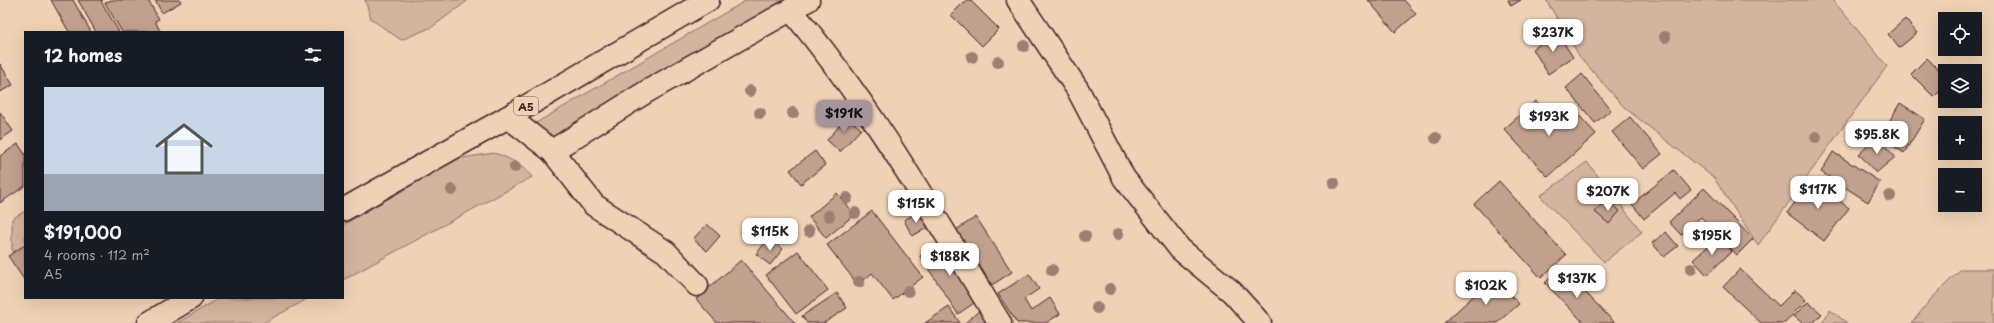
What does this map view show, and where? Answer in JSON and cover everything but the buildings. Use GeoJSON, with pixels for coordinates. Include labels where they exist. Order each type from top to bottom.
{"type":"FeatureCollection","features":[{"type":"Feature","properties":{"kind":"main road","name":"A5"},"geometry":{"type":"LineString","coordinates":[[344,209],[508,117],[708,0]]}},
{"type":"Feature","properties":{"kind":"main road"},"geometry":{"type":"LineString","coordinates":[[1018,0],[1078,90],[1124,178],[1180,249],[1232,292],[1260,323]]}},
{"type":"Feature","properties":{"kind":"main road"},"geometry":{"type":"LineString","coordinates":[[552,151],[646,92],[799,5],[833,62],[877,124],[1000,323]]}},
{"type":"Feature","properties":{"kind":"main road"},"geometry":{"type":"LineString","coordinates":[[508,117],[552,151],[594,205],[666,252],[697,285]]}},
{"type":"Feature","properties":{"kind":"main road"},"geometry":{"type":"LineString","coordinates":[[153,322],[189,299]]}},
{"type":"Feature","properties":{"kind":"shaded area"},"geometry":{"type":"Polygon","coordinates":[[[365,0],[466,0],[466,2],[432,27],[401,40],[371,19],[365,0]]]}},
{"type":"Feature","properties":{"kind":"shaded area"},"geometry":{"type":"Polygon","coordinates":[[[747,0],[795,0],[539,147],[522,131],[747,0]]]}},
{"type":"Feature","properties":{"kind":"shaded area"},"geometry":{"type":"Polygon","coordinates":[[[1546,0],[1833,0],[1887,66],[1758,245],[1714,178],[1625,108],[1580,57],[1546,0]]]}},
{"type":"Feature","properties":{"kind":"shaded area"},"geometry":{"type":"Polygon","coordinates":[[[494,153],[515,162],[532,177],[344,279],[344,224],[455,159],[494,153]]]}},
{"type":"Feature","properties":{"kind":"shaded area"},"geometry":{"type":"Polygon","coordinates":[[[1587,162],[1642,232],[1604,262],[1540,196],[1587,162]]]}},
{"type":"Feature","properties":{"kind":"shaded area"},"geometry":{"type":"Polygon","coordinates":[[[24,212],[24,261],[12,250],[12,219],[24,212]]]}},
{"type":"Feature","properties":{"kind":"shaded area"},"geometry":{"type":"Polygon","coordinates":[[[1961,269],[1994,269],[1994,323],[1912,323],[1930,300],[1961,269]]]}},
{"type":"Feature","properties":{"kind":"shaded area"},"geometry":{"type":"Polygon","coordinates":[[[218,299],[307,299],[263,323],[177,323],[218,299]]]}},
{"type":"Feature","properties":{"kind":"shaded area"},"geometry":{"type":"Polygon","coordinates":[[[1830,310],[1847,323],[1822,323],[1830,310]]]}}]}
